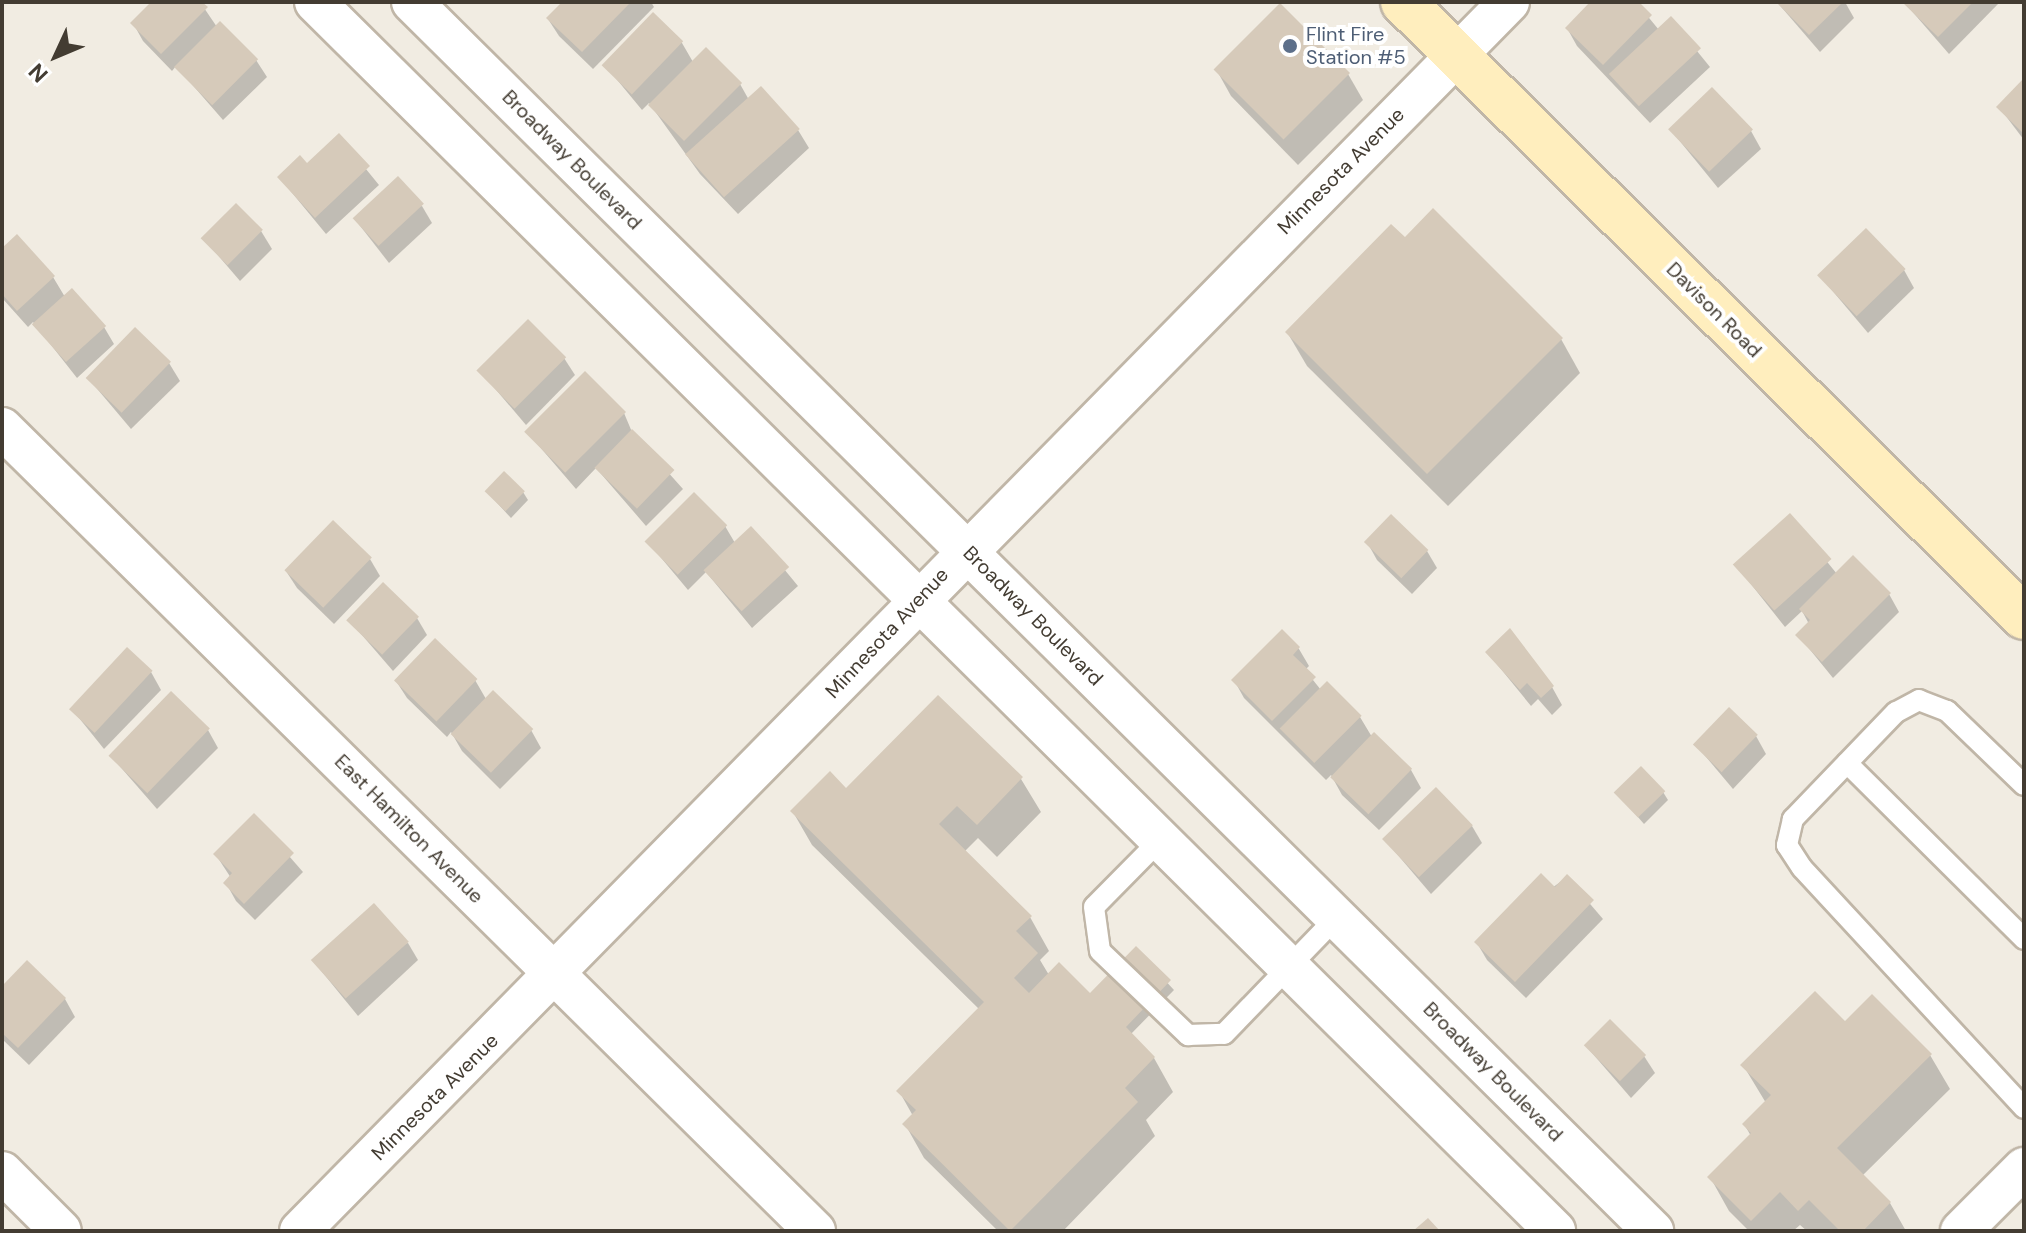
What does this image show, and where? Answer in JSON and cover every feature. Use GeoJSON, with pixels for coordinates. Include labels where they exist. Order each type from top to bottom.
{"type":"FeatureCollection","features":[{"type":"Feature","properties":{"kind":"main road","name":"Davison Road"},"geometry":{"type":"LineString","coordinates":[[1403,2],[2024,617]]}},
{"type":"Feature","properties":{"kind":"street"},"geometry":{"type":"LineString","coordinates":[[315,2],[1555,1231]]}},
{"type":"Feature","properties":{"kind":"street","name":"Broadway Boulevard"},"geometry":{"type":"LineString","coordinates":[[412,2],[1653,1231]]}},
{"type":"Feature","properties":{"kind":"street","name":"Minnesota Avenue"},"geometry":{"type":"LineString","coordinates":[[300,1231],[557,974],[887,636],[918,598],[966,549],[1509,2]]}},
{"type":"Feature","properties":{"kind":"street","name":"East Hamilton Avenue"},"geometry":{"type":"LineString","coordinates":[[2,428],[815,1231]]}},
{"type":"Feature","properties":{"kind":"street"},"geometry":{"type":"LineString","coordinates":[[1961,1231],[2024,1168]]}},
{"type":"Feature","properties":{"kind":"street"},"geometry":{"type":"LineString","coordinates":[[2,1172],[61,1231]]}},
{"type":"Feature","properties":{"kind":"lane"},"geometry":{"type":"LineString","coordinates":[[2024,785],[1947,711],[1919,700],[1896,712],[1793,819],[1787,845],[1802,868],[2024,1108]]}},
{"type":"Feature","properties":{"kind":"lane"},"geometry":{"type":"LineString","coordinates":[[1847,763],[2024,939]]}},
{"type":"Feature","properties":{"kind":"lane"},"geometry":{"type":"LineString","coordinates":[[1161,839],[1094,907],[1100,951],[1188,1035],[1224,1034],[1337,917]]}},
{"type":"Feature","properties":{"kind":"building"},"geometry":{"type":"Polygon","coordinates":[[[151,2],[202,2],[208,7],[161,54],[130,23],[151,2]]]}},
{"type":"Feature","properties":{"kind":"building"},"geometry":{"type":"Polygon","coordinates":[[[562,2],[631,2],[582,52],[546,18],[562,2]]]}},
{"type":"Feature","properties":{"kind":"building"},"geometry":{"type":"Polygon","coordinates":[[[1590,2],[1639,2],[1652,15],[1603,65],[1565,28],[1590,2]]]}},
{"type":"Feature","properties":{"kind":"building"},"geometry":{"type":"Polygon","coordinates":[[[1776,2],[1843,2],[1809,35],[1776,2]]]}},
{"type":"Feature","properties":{"kind":"building"},"geometry":{"type":"Polygon","coordinates":[[[1902,2],[1973,2],[1938,37],[1902,2]]]}},
{"type":"Feature","properties":{"kind":"building"},"geometry":{"type":"Polygon","coordinates":[[[1280,3],[1350,73],[1284,139],[1214,69],[1280,3]]]}},
{"type":"Feature","properties":{"kind":"building"},"geometry":{"type":"Polygon","coordinates":[[[653,12],[683,41],[632,94],[602,65],[653,12]]]}},
{"type":"Feature","properties":{"kind":"building"},"geometry":{"type":"Polygon","coordinates":[[[1671,16],[1701,48],[1639,106],[1609,74],[1671,16]]]}},
{"type":"Feature","properties":{"kind":"building"},"geometry":{"type":"Polygon","coordinates":[[[220,21],[258,59],[212,105],[174,67],[220,21]]]}},
{"type":"Feature","properties":{"kind":"building"},"geometry":{"type":"Polygon","coordinates":[[[706,47],[742,83],[684,141],[648,105],[706,47]]]}},
{"type":"Feature","properties":{"kind":"building"},"geometry":{"type":"Polygon","coordinates":[[[2024,78],[2024,134],[1996,107],[2024,78]]]}},
{"type":"Feature","properties":{"kind":"building"},"geometry":{"type":"Polygon","coordinates":[[[761,86],[800,129],[724,197],[685,154],[761,86]]]}},
{"type":"Feature","properties":{"kind":"building"},"geometry":{"type":"Polygon","coordinates":[[[1712,87],[1753,129],[1709,172],[1668,129],[1712,87]]]}},
{"type":"Feature","properties":{"kind":"building"},"geometry":{"type":"Polygon","coordinates":[[[339,133],[370,166],[315,218],[277,177],[300,155],[307,163],[339,133]]]}},
{"type":"Feature","properties":{"kind":"building"},"geometry":{"type":"Polygon","coordinates":[[[398,176],[424,204],[379,246],[353,218],[398,176]]]}},
{"type":"Feature","properties":{"kind":"building"},"geometry":{"type":"Polygon","coordinates":[[[236,203],[263,230],[228,265],[201,238],[236,203]]]}},
{"type":"Feature","properties":{"kind":"building"},"geometry":{"type":"Polygon","coordinates":[[[1433,208],[1563,338],[1427,474],[1285,332],[1391,224],[1405,237],[1433,208]]]}},
{"type":"Feature","properties":{"kind":"building"},"geometry":{"type":"Polygon","coordinates":[[[1866,228],[1906,269],[1857,316],[1817,275],[1866,228]]]}},
{"type":"Feature","properties":{"kind":"building"},"geometry":{"type":"Polygon","coordinates":[[[17,234],[55,276],[17,311],[2,294],[2,248],[17,234]]]}},
{"type":"Feature","properties":{"kind":"building"},"geometry":{"type":"Polygon","coordinates":[[[72,288],[106,326],[66,362],[32,324],[72,288]]]}},
{"type":"Feature","properties":{"kind":"building"},"geometry":{"type":"Polygon","coordinates":[[[528,319],[566,357],[515,409],[476,371],[528,319]]]}},
{"type":"Feature","properties":{"kind":"building"},"geometry":{"type":"Polygon","coordinates":[[[135,327],[171,362],[122,413],[86,378],[135,327]]]}},
{"type":"Feature","properties":{"kind":"building"},"geometry":{"type":"Polygon","coordinates":[[[585,371],[626,412],[565,473],[524,432],[585,371]]]}},
{"type":"Feature","properties":{"kind":"building"},"geometry":{"type":"Polygon","coordinates":[[[632,429],[674,470],[637,509],[594,468],[632,429]]]}},
{"type":"Feature","properties":{"kind":"building"},"geometry":{"type":"Polygon","coordinates":[[[504,471],[525,491],[505,511],[485,491],[504,471]]]}},
{"type":"Feature","properties":{"kind":"building"},"geometry":{"type":"Polygon","coordinates":[[[694,492],[727,525],[678,575],[645,541],[694,492]]]}},
{"type":"Feature","properties":{"kind":"building"},"geometry":{"type":"Polygon","coordinates":[[[1790,513],[1831,559],[1774,611],[1733,565],[1790,513]]]}},
{"type":"Feature","properties":{"kind":"building"},"geometry":{"type":"Polygon","coordinates":[[[1391,514],[1428,550],[1401,578],[1364,542],[1391,514]]]}},
{"type":"Feature","properties":{"kind":"building"},"geometry":{"type":"Polygon","coordinates":[[[333,520],[372,558],[323,608],[284,570],[333,520]]]}},
{"type":"Feature","properties":{"kind":"building"},"geometry":{"type":"Polygon","coordinates":[[[751,526],[789,567],[742,611],[703,570],[751,526]]]}},
{"type":"Feature","properties":{"kind":"building"},"geometry":{"type":"Polygon","coordinates":[[[1853,555],[1891,593],[1822,662],[1795,635],[1810,620],[1799,609],[1853,555]]]}},
{"type":"Feature","properties":{"kind":"building"},"geometry":{"type":"Polygon","coordinates":[[[383,582],[419,617],[382,655],[346,620],[383,582]]]}},
{"type":"Feature","properties":{"kind":"building"},"geometry":{"type":"Polygon","coordinates":[[[1510,628],[1554,686],[1541,698],[1527,683],[1520,690],[1485,652],[1510,628]]]}},
{"type":"Feature","properties":{"kind":"building"},"geometry":{"type":"Polygon","coordinates":[[[1282,629],[1300,647],[1293,655],[1316,677],[1272,721],[1231,680],[1282,629]]]}},
{"type":"Feature","properties":{"kind":"building"},"geometry":{"type":"Polygon","coordinates":[[[435,638],[477,679],[436,721],[394,680],[435,638]]]}},
{"type":"Feature","properties":{"kind":"building"},"geometry":{"type":"Polygon","coordinates":[[[127,647],[153,671],[95,733],[69,709],[127,647]]]}},
{"type":"Feature","properties":{"kind":"building"},"geometry":{"type":"Polygon","coordinates":[[[1327,681],[1362,716],[1314,763],[1280,728],[1327,681]]]}},
{"type":"Feature","properties":{"kind":"building"},"geometry":{"type":"Polygon","coordinates":[[[493,690],[533,729],[491,773],[451,734],[493,690]]]}},
{"type":"Feature","properties":{"kind":"building"},"geometry":{"type":"Polygon","coordinates":[[[171,691],[210,729],[147,793],[108,756],[171,691]]]}},
{"type":"Feature","properties":{"kind":"building"},"geometry":{"type":"Polygon","coordinates":[[[938,695],[1023,777],[977,825],[957,806],[939,824],[1032,916],[1016,931],[1038,953],[1014,978],[1029,993],[1059,962],[1090,993],[1136,946],[1171,980],[1126,1027],[1155,1057],[1125,1088],[1138,1102],[1010,1231],[902,1124],[916,1110],[896,1091],[984,1002],[790,811],[830,771],[846,788],[938,695]]]}},
{"type":"Feature","properties":{"kind":"building"},"geometry":{"type":"Polygon","coordinates":[[[1729,707],[1758,735],[1722,772],[1693,744],[1729,707]]]}},
{"type":"Feature","properties":{"kind":"building"},"geometry":{"type":"Polygon","coordinates":[[[1374,732],[1412,769],[1368,814],[1330,777],[1374,732]]]}},
{"type":"Feature","properties":{"kind":"building"},"geometry":{"type":"Polygon","coordinates":[[[1641,766],[1665,791],[1638,818],[1614,792],[1641,766]]]}},
{"type":"Feature","properties":{"kind":"building"},"geometry":{"type":"Polygon","coordinates":[[[1436,787],[1473,825],[1419,877],[1382,839],[1436,787]]]}},
{"type":"Feature","properties":{"kind":"building"},"geometry":{"type":"Polygon","coordinates":[[[254,813],[294,853],[244,904],[223,883],[232,873],[213,854],[254,813]]]}},
{"type":"Feature","properties":{"kind":"building"},"geometry":{"type":"Polygon","coordinates":[[[1541,873],[1555,887],[1567,874],[1594,900],[1515,982],[1474,942],[1541,873]]]}},
{"type":"Feature","properties":{"kind":"building"},"geometry":{"type":"Polygon","coordinates":[[[374,903],[409,942],[346,999],[311,960],[374,903]]]}},
{"type":"Feature","properties":{"kind":"building"},"geometry":{"type":"Polygon","coordinates":[[[27,960],[66,998],[18,1048],[2,1033],[2,986],[27,960]]]}},
{"type":"Feature","properties":{"kind":"building"},"geometry":{"type":"Polygon","coordinates":[[[1815,991],[1845,1021],[1872,994],[1932,1054],[1837,1148],[1891,1202],[1863,1231],[1840,1231],[1809,1200],[1798,1211],[1780,1192],[1751,1221],[1707,1177],[1751,1133],[1742,1124],[1771,1095],[1740,1065],[1815,991]]]}},
{"type":"Feature","properties":{"kind":"building"},"geometry":{"type":"Polygon","coordinates":[[[1610,1019],[1646,1055],[1620,1081],[1584,1045],[1610,1019]]]}},
{"type":"Feature","properties":{"kind":"building"},"geometry":{"type":"Polygon","coordinates":[[[1428,1218],[1440,1231],[1413,1231],[1428,1218]]]}},
{"type":"Feature","properties":{"kind":"place","name":"Flint Fire Station #5"},"geometry":{"type":"Point","coordinates":[1290,46]}}]}
